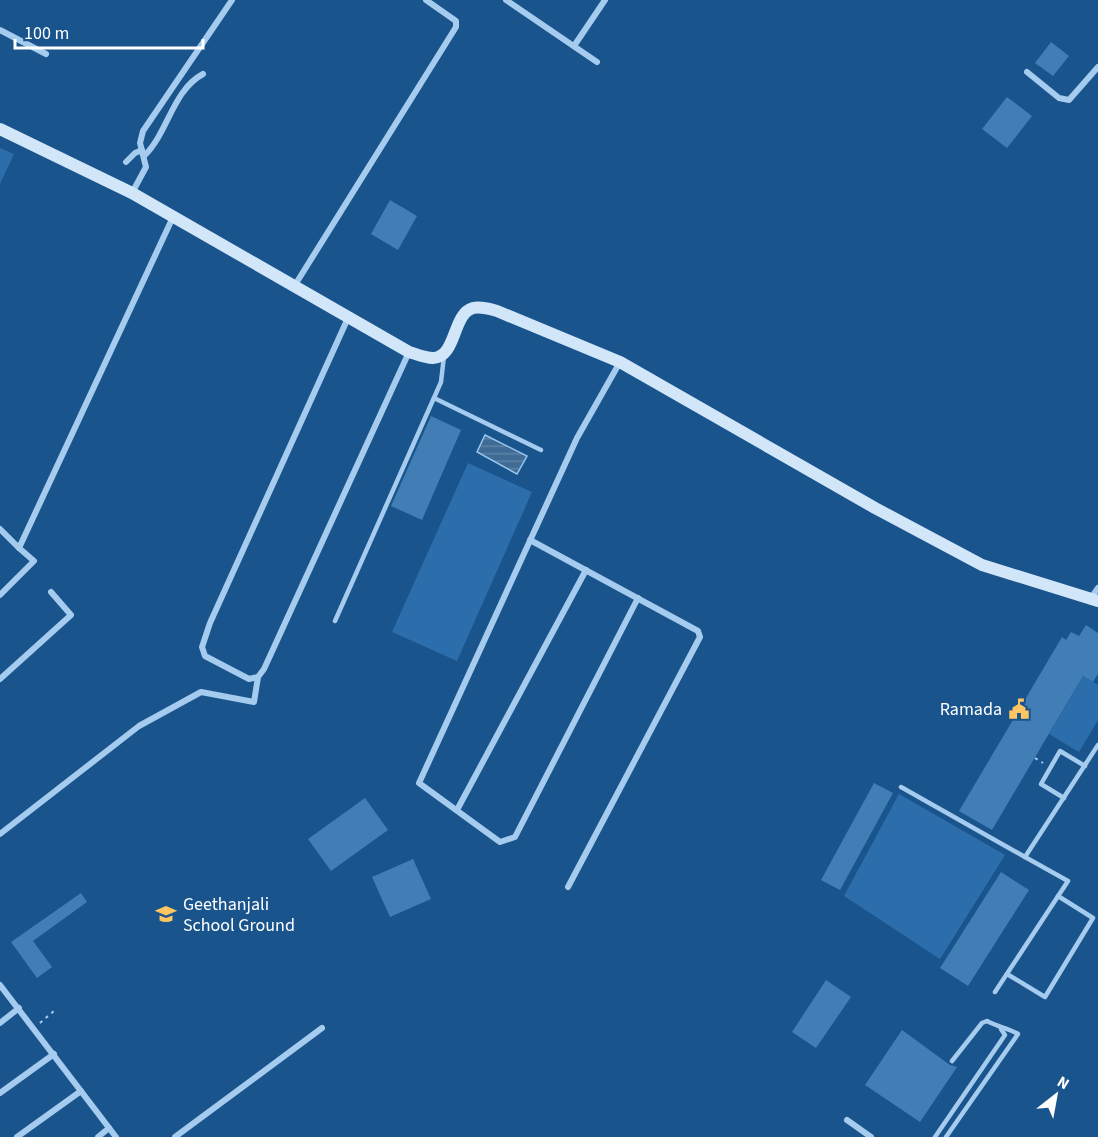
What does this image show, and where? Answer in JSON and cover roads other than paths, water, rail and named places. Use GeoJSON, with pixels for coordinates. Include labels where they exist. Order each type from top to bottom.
{"type":"FeatureCollection","features":[{"type":"Feature","properties":{"kind":"street"},"geometry":{"type":"LineString","coordinates":[[132,193],[146,167],[140,143],[143,131],[232,0]]}},
{"type":"Feature","properties":{"kind":"street"},"geometry":{"type":"LineString","coordinates":[[295,285],[456,27],[456,21],[427,0]]}},
{"type":"Feature","properties":{"kind":"street"},"geometry":{"type":"LineString","coordinates":[[506,0],[597,62]]}},
{"type":"Feature","properties":{"kind":"street"},"geometry":{"type":"LineString","coordinates":[[574,46],[605,0]]}},
{"type":"Feature","properties":{"kind":"street"},"geometry":{"type":"LineString","coordinates":[[0,30],[46,54]]}},
{"type":"Feature","properties":{"kind":"street"},"geometry":{"type":"LineString","coordinates":[[1027,72],[1059,98],[1069,100],[1098,67]]}},
{"type":"Feature","properties":{"kind":"street"},"geometry":{"type":"LineString","coordinates":[[126,162],[135,153],[143,153],[155,145],[168,116],[188,87],[203,74]]}},
{"type":"Feature","properties":{"kind":"street"},"geometry":{"type":"LineString","coordinates":[[0,129],[132,193],[409,352],[434,358],[445,353],[464,314],[480,307],[497,311],[620,362],[875,508],[981,565],[1096,596]]}},
{"type":"Feature","properties":{"kind":"street"},"geometry":{"type":"LineString","coordinates":[[19,548],[173,216]]}},
{"type":"Feature","properties":{"kind":"street"},"geometry":{"type":"LineString","coordinates":[[258,677],[249,679],[238,674],[205,656],[202,647],[348,318]]}},
{"type":"Feature","properties":{"kind":"street"},"geometry":{"type":"LineString","coordinates":[[0,834],[139,726],[201,692],[254,702],[258,677],[264,669],[409,352]]}},
{"type":"Feature","properties":{"kind":"street"},"geometry":{"type":"LineString","coordinates":[[620,362],[577,438],[419,783],[500,842],[515,837],[638,598]]}},
{"type":"Feature","properties":{"kind":"street"},"geometry":{"type":"LineString","coordinates":[[0,530],[34,561],[0,595]]}},
{"type":"Feature","properties":{"kind":"street"},"geometry":{"type":"LineString","coordinates":[[530,540],[698,631],[700,637],[568,887]]}},
{"type":"Feature","properties":{"kind":"street"},"geometry":{"type":"LineString","coordinates":[[457,810],[586,570]]}},
{"type":"Feature","properties":{"kind":"street"},"geometry":{"type":"LineString","coordinates":[[0,679],[71,615],[51,592]]}},
{"type":"Feature","properties":{"kind":"street"},"geometry":{"type":"LineString","coordinates":[[0,985],[116,1137]]}},
{"type":"Feature","properties":{"kind":"street"},"geometry":{"type":"LineString","coordinates":[[0,1023],[19,1008]]}},
{"type":"Feature","properties":{"kind":"street"},"geometry":{"type":"LineString","coordinates":[[175,1137],[322,1028]]}},
{"type":"Feature","properties":{"kind":"street"},"geometry":{"type":"LineString","coordinates":[[0,1093],[54,1054]]}},
{"type":"Feature","properties":{"kind":"street"},"geometry":{"type":"LineString","coordinates":[[17,1137],[81,1091]]}},
{"type":"Feature","properties":{"kind":"street"},"geometry":{"type":"LineString","coordinates":[[847,1120],[871,1137]]}},
{"type":"Feature","properties":{"kind":"street"},"geometry":{"type":"LineString","coordinates":[[98,1137],[109,1128]]}},
{"type":"Feature","properties":{"kind":"lane"},"geometry":{"type":"LineString","coordinates":[[334,621],[441,382],[445,353]]}},
{"type":"Feature","properties":{"kind":"lane"},"geometry":{"type":"LineString","coordinates":[[434,398],[541,450]]}},
{"type":"Feature","properties":{"kind":"lane"},"geometry":{"type":"LineString","coordinates":[[1025,856],[1098,745]]}},
{"type":"Feature","properties":{"kind":"lane"},"geometry":{"type":"LineString","coordinates":[[1064,798],[1041,784],[1060,751],[1085,766]]}},
{"type":"Feature","properties":{"kind":"lane"},"geometry":{"type":"LineString","coordinates":[[901,787],[1068,881],[995,992]]}},
{"type":"Feature","properties":{"kind":"lane"},"geometry":{"type":"LineString","coordinates":[[1007,974],[1045,998],[1093,918],[1058,896]]}},
{"type":"Feature","properties":{"kind":"lane"},"geometry":{"type":"LineString","coordinates":[[935,1137],[1005,1035],[1001,1029],[987,1022],[982,1023],[952,1061]]}},
{"type":"Feature","properties":{"kind":"lane"},"geometry":{"type":"LineString","coordinates":[[946,1137],[1018,1034],[1008,1028],[1001,1029]]}},
{"type":"Feature","properties":{"kind":"place","name":"Ramada"},"geometry":{"type":"Point","coordinates":[1019,709]}},
{"type":"Feature","properties":{"kind":"place","name":"Geethanjali School Ground"},"geometry":{"type":"Point","coordinates":[166,914]}}]}
